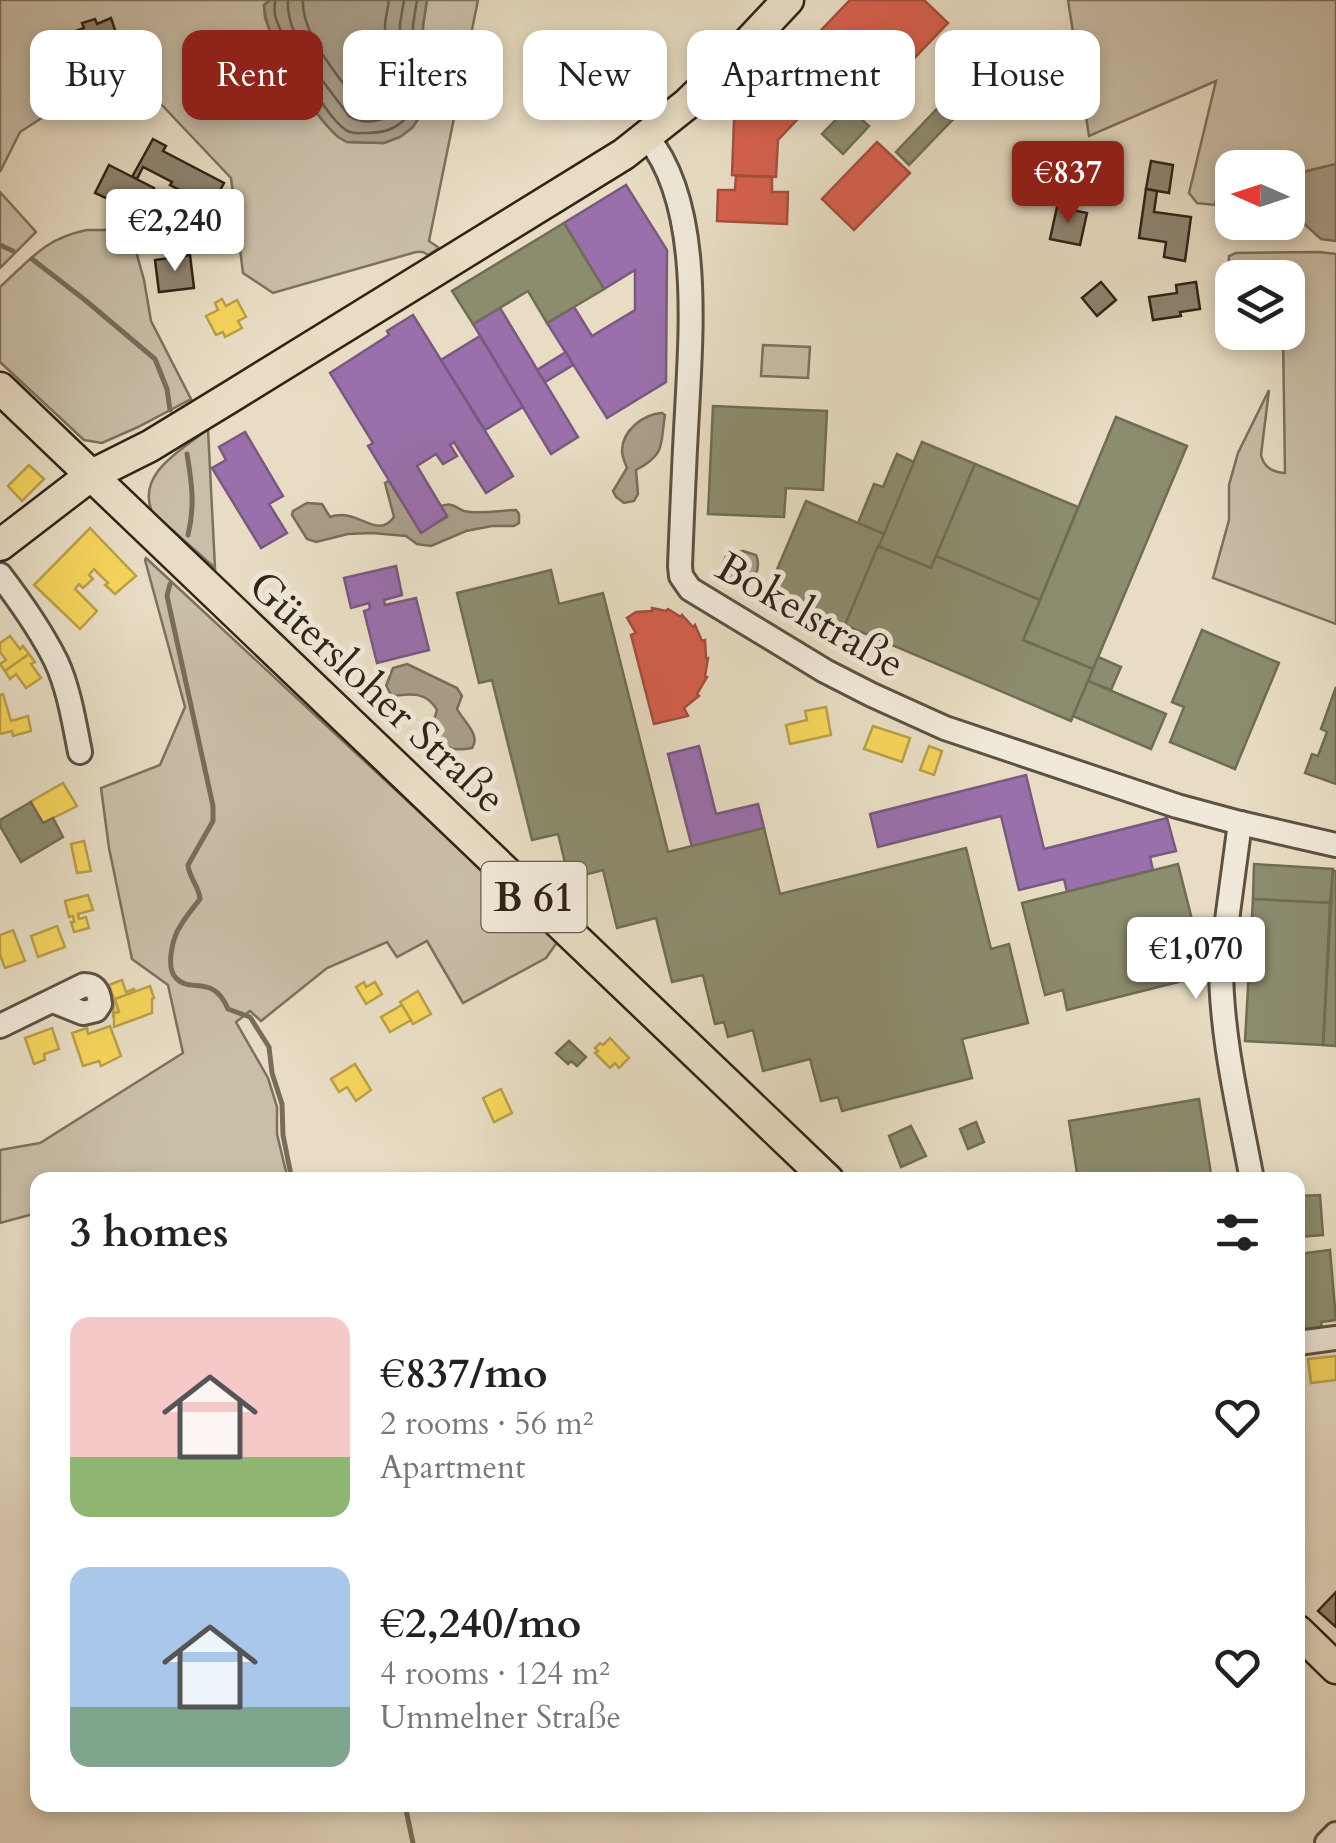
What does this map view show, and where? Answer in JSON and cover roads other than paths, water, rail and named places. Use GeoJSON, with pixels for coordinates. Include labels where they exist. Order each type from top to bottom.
{"type":"FeatureCollection","features":[{"type":"Feature","properties":{"kind":"main road"},"geometry":{"type":"LineString","coordinates":[[0,545],[90,476],[150,446],[624,154],[728,64],[788,0]]}},
{"type":"Feature","properties":{"kind":"main road","name":"Gütersloher Straße"},"geometry":{"type":"LineString","coordinates":[[0,388],[820,1172]]}},
{"type":"Feature","properties":{"kind":"main road"},"geometry":{"type":"LineString","coordinates":[[1305,1638],[1336,1668]]}},
{"type":"Feature","properties":{"kind":"street","name":"Bokelstraße"},"geometry":{"type":"LineString","coordinates":[[647,137],[664,164],[677,200],[690,262],[680,566],[684,584],[825,671],[945,728],[1176,806],[1336,845]]}},
{"type":"Feature","properties":{"kind":"street"},"geometry":{"type":"LineString","coordinates":[[0,575],[55,660],[80,752]]}},
{"type":"Feature","properties":{"kind":"street"},"geometry":{"type":"LineString","coordinates":[[1240,823],[1221,965],[1227,1041],[1251,1172]]}},
{"type":"Feature","properties":{"kind":"street"},"geometry":{"type":"LineString","coordinates":[[0,1026],[54,1001]]}},
{"type":"Feature","properties":{"kind":"street"},"geometry":{"type":"LineString","coordinates":[[1305,1342],[1336,1338]]}},
{"type":"Feature","properties":{"kind":"street"},"geometry":{"type":"LineString","coordinates":[[1327,1843],[1336,1834]]}},
{"type":"Feature","properties":{"kind":"water"},"geometry":{"type":"Polygon","coordinates":[[[270,0],[427,0],[423,30],[343,30],[343,120],[417,120],[412,128],[384,143],[347,142],[338,137],[322,120],[323,30],[270,30],[264,5],[270,0]]]}},
{"type":"Feature","properties":{"kind":"water"},"geometry":{"type":"Polygon","coordinates":[[[1336,164],[1336,241],[1321,239],[1305,225],[1305,172],[1336,164]]]}},
{"type":"Feature","properties":{"kind":"water"},"geometry":{"type":"Polygon","coordinates":[[[665,415],[660,447],[653,459],[636,470],[638,494],[634,501],[624,503],[613,491],[627,468],[623,443],[641,420],[665,415]]]}},
{"type":"Feature","properties":{"kind":"water"},"geometry":{"type":"Polygon","coordinates":[[[389,481],[421,532],[447,517],[441,506],[449,505],[470,512],[516,510],[519,523],[466,531],[431,546],[417,544],[406,536],[372,533],[316,542],[307,539],[292,515],[307,503],[322,504],[330,517],[349,516],[381,526],[394,517],[385,483],[389,481]]]}},
{"type":"Feature","properties":{"kind":"water"},"geometry":{"type":"Polygon","coordinates":[[[743,551],[756,555],[758,563],[755,576],[746,585],[730,580],[722,566],[727,554],[743,551]]]}},
{"type":"Feature","properties":{"kind":"water"},"geometry":{"type":"Polygon","coordinates":[[[407,664],[457,688],[462,696],[457,709],[473,733],[472,748],[450,748],[437,740],[433,723],[437,710],[428,700],[412,694],[392,696],[386,686],[393,668],[407,664]]]}},
{"type":"Feature","properties":{"kind":"waterway"},"geometry":{"type":"LineString","coordinates":[[0,245],[13,251]]}},
{"type":"Feature","properties":{"kind":"waterway"},"geometry":{"type":"LineString","coordinates":[[32,259],[155,359],[167,389],[170,410]]}},
{"type":"Feature","properties":{"kind":"waterway"},"geometry":{"type":"LineString","coordinates":[[187,454],[192,495],[188,535]]}},
{"type":"Feature","properties":{"kind":"waterway"},"geometry":{"type":"LineString","coordinates":[[170,584],[167,596],[213,806],[213,821],[188,865],[200,899],[175,936],[171,967],[182,982],[216,991],[228,1009],[250,1017],[269,1047],[282,1104],[290,1172]]}},
{"type":"Feature","properties":{"kind":"waterway"},"geometry":{"type":"LineString","coordinates":[[406,1812],[413,1843]]}}]}
